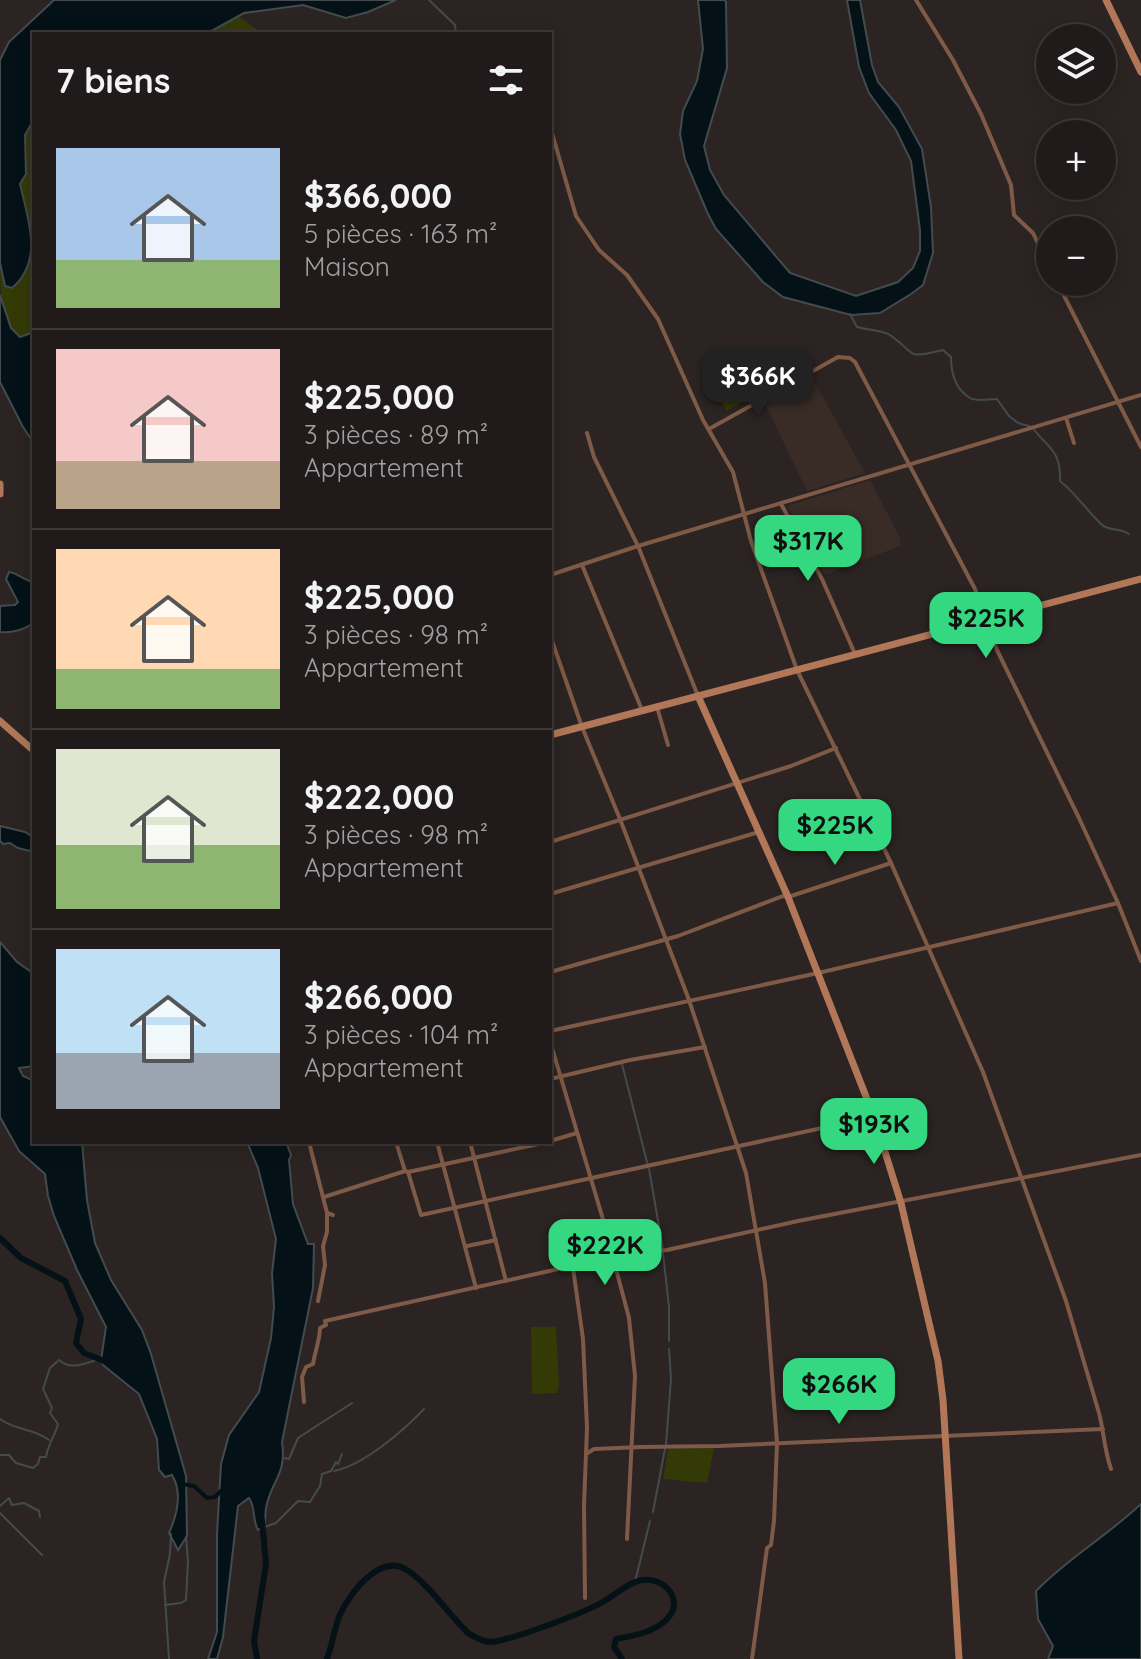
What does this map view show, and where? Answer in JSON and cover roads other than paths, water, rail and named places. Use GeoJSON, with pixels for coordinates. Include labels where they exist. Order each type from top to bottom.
{"type":"FeatureCollection","features":[{"type":"Feature","properties":{"kind":"street"},"geometry":{"type":"LineString","coordinates":[[916,0],[953,60],[981,114],[1013,190],[1014,215],[1036,240]]}},
{"type":"Feature","properties":{"kind":"street"},"geometry":{"type":"LineString","coordinates":[[1106,0],[1141,72]]}},
{"type":"Feature","properties":{"kind":"street"},"geometry":{"type":"LineString","coordinates":[[552,133],[576,216],[601,253],[627,275],[656,317],[733,472],[751,541],[797,670],[891,863],[983,1072],[1066,1301],[1103,1429],[1101,1436],[1111,1469]]}},
{"type":"Feature","properties":{"kind":"street"},"geometry":{"type":"LineString","coordinates":[[1064,296],[1141,447]]}},
{"type":"Feature","properties":{"kind":"street"},"geometry":{"type":"LineString","coordinates":[[709,429],[838,357],[855,362],[975,589],[998,654],[1058,774],[1118,903],[1141,961]]}},
{"type":"Feature","properties":{"kind":"street"},"geometry":{"type":"LineString","coordinates":[[552,574],[1141,395]]}},
{"type":"Feature","properties":{"kind":"street"},"geometry":{"type":"LineString","coordinates":[[1066,418],[1074,443]]}},
{"type":"Feature","properties":{"kind":"street"},"geometry":{"type":"LineString","coordinates":[[587,433],[594,456],[638,546],[698,696],[788,897],[874,1117],[901,1203],[938,1361],[946,1435],[959,1659]]}},
{"type":"Feature","properties":{"kind":"street"},"geometry":{"type":"LineString","coordinates":[[0,484],[0,494]]}},
{"type":"Feature","properties":{"kind":"street"},"geometry":{"type":"LineString","coordinates":[[781,504],[822,579],[855,654]]}},
{"type":"Feature","properties":{"kind":"street"},"geometry":{"type":"LineString","coordinates":[[582,565],[643,711]]}},
{"type":"Feature","properties":{"kind":"street"},"geometry":{"type":"LineString","coordinates":[[552,734],[1141,579]]}},
{"type":"Feature","properties":{"kind":"street"},"geometry":{"type":"LineString","coordinates":[[552,641],[582,727],[689,1000],[746,1173],[767,1307],[777,1443],[774,1521],[771,1545],[767,1548],[752,1659]]}},
{"type":"Feature","properties":{"kind":"street"},"geometry":{"type":"LineString","coordinates":[[657,707],[668,745]]}},
{"type":"Feature","properties":{"kind":"street"},"geometry":{"type":"LineString","coordinates":[[0,721],[32,749]]}},
{"type":"Feature","properties":{"kind":"street"},"geometry":{"type":"LineString","coordinates":[[552,841],[791,766],[836,748]]}},
{"type":"Feature","properties":{"kind":"street"},"geometry":{"type":"LineString","coordinates":[[552,893],[759,832]]}},
{"type":"Feature","properties":{"kind":"street"},"geometry":{"type":"LineString","coordinates":[[552,971],[666,939],[783,896],[788,897],[891,863]]}},
{"type":"Feature","properties":{"kind":"street"},"geometry":{"type":"LineString","coordinates":[[552,1031],[1118,903]]}},
{"type":"Feature","properties":{"kind":"street"},"geometry":{"type":"LineString","coordinates":[[552,1079],[630,1060],[705,1047]]}},
{"type":"Feature","properties":{"kind":"street"},"geometry":{"type":"LineString","coordinates":[[552,1048],[629,1318],[635,1376],[627,1539]]}},
{"type":"Feature","properties":{"kind":"street"},"geometry":{"type":"LineString","coordinates":[[397,1144],[421,1215],[548,1190],[874,1117]]}},
{"type":"Feature","properties":{"kind":"street"},"geometry":{"type":"LineString","coordinates":[[552,1140],[577,1133]]}},
{"type":"Feature","properties":{"kind":"street"},"geometry":{"type":"LineString","coordinates":[[310,1144],[330,1214],[323,1246],[325,1265],[318,1301]]}},
{"type":"Feature","properties":{"kind":"street"},"geometry":{"type":"LineString","coordinates":[[438,1144],[476,1288]]}},
{"type":"Feature","properties":{"kind":"street"},"geometry":{"type":"LineString","coordinates":[[470,1144],[506,1281]]}},
{"type":"Feature","properties":{"kind":"street"},"geometry":{"type":"LineString","coordinates":[[324,1197],[407,1172],[536,1144]]}},
{"type":"Feature","properties":{"kind":"street"},"geometry":{"type":"LineString","coordinates":[[304,1402],[302,1377],[306,1367],[313,1364],[316,1340],[320,1336],[320,1328],[326,1325],[325,1321],[612,1257],[667,1250],[1141,1155]]}},
{"type":"Feature","properties":{"kind":"street"},"geometry":{"type":"LineString","coordinates":[[466,1246],[496,1240]]}},
{"type":"Feature","properties":{"kind":"street"},"geometry":{"type":"LineString","coordinates":[[573,1268],[583,1339],[587,1428],[585,1598]]}},
{"type":"Feature","properties":{"kind":"street"},"geometry":{"type":"LineString","coordinates":[[586,1454],[594,1449],[1103,1429]]}},
{"type":"Feature","properties":{"kind":"waterway"},"geometry":{"type":"LineString","coordinates":[[429,0],[455,25],[456,32]]}},
{"type":"Feature","properties":{"kind":"waterway"},"geometry":{"type":"LineString","coordinates":[[850,314],[857,327],[890,335],[913,353],[943,350],[951,357],[955,380],[965,394],[976,400],[997,399],[1009,416],[1018,423],[1032,427],[1056,456],[1060,481],[1103,526],[1129,534]]}},
{"type":"Feature","properties":{"kind":"waterway"},"geometry":{"type":"LineString","coordinates":[[622,1064],[648,1166]]}},
{"type":"Feature","properties":{"kind":"waterway"},"geometry":{"type":"LineString","coordinates":[[649,1169],[663,1249]]}},
{"type":"Feature","properties":{"kind":"waterway"},"geometry":{"type":"LineString","coordinates":[[0,1238],[21,1258],[65,1281],[81,1319],[76,1343],[84,1353],[109,1363]]}},
{"type":"Feature","properties":{"kind":"waterway"},"geometry":{"type":"LineString","coordinates":[[663,1253],[669,1341]]}},
{"type":"Feature","properties":{"kind":"waterway"},"geometry":{"type":"LineString","coordinates":[[666,1444],[671,1379],[669,1349]]}},
{"type":"Feature","properties":{"kind":"waterway"},"geometry":{"type":"LineString","coordinates":[[0,1455],[9,1455],[16,1463],[33,1468],[40,1457],[46,1457],[58,1424],[50,1413],[52,1408],[43,1389],[50,1368],[59,1360],[74,1366],[100,1359]]}},
{"type":"Feature","properties":{"kind":"waterway"},"geometry":{"type":"LineString","coordinates":[[285,1458],[289,1459],[298,1438],[352,1403]]}},
{"type":"Feature","properties":{"kind":"waterway"},"geometry":{"type":"LineString","coordinates":[[334,1471],[370,1455],[424,1409]]}},
{"type":"Feature","properties":{"kind":"waterway"},"geometry":{"type":"LineString","coordinates":[[0,1419],[49,1440]]}},
{"type":"Feature","properties":{"kind":"waterway"},"geometry":{"type":"LineString","coordinates":[[653,1512],[665,1449]]}},
{"type":"Feature","properties":{"kind":"waterway"},"geometry":{"type":"LineString","coordinates":[[262,1528],[276,1523],[298,1501],[310,1502],[320,1486],[322,1474],[331,1471],[342,1454]]}},
{"type":"Feature","properties":{"kind":"waterway"},"geometry":{"type":"LineString","coordinates":[[182,1484],[194,1486],[207,1498],[215,1497],[224,1488]]}},
{"type":"Feature","properties":{"kind":"waterway"},"geometry":{"type":"LineString","coordinates":[[0,1506],[9,1498],[12,1505],[24,1503],[39,1511],[40,1517]]}},
{"type":"Feature","properties":{"kind":"waterway"},"geometry":{"type":"LineString","coordinates":[[0,1513],[42,1555]]}},
{"type":"Feature","properties":{"kind":"waterway"},"geometry":{"type":"LineString","coordinates":[[257,1659],[254,1641],[266,1564],[262,1520]]}},
{"type":"Feature","properties":{"kind":"waterway"},"geometry":{"type":"LineString","coordinates":[[635,1582],[650,1521]]}},
{"type":"Feature","properties":{"kind":"waterway"},"geometry":{"type":"LineString","coordinates":[[169,1659],[164,1582],[171,1534]]}},
{"type":"Feature","properties":{"kind":"waterway"},"geometry":{"type":"LineString","coordinates":[[165,1605],[186,1600],[186,1537]]}},
{"type":"Feature","properties":{"kind":"waterway"},"geometry":{"type":"LineString","coordinates":[[327,1659],[339,1617],[357,1588],[376,1571],[397,1566],[424,1584],[468,1633],[490,1642],[578,1613],[637,1581],[659,1582],[673,1598],[672,1612],[650,1630],[616,1639],[614,1647],[622,1659]]}}]}
